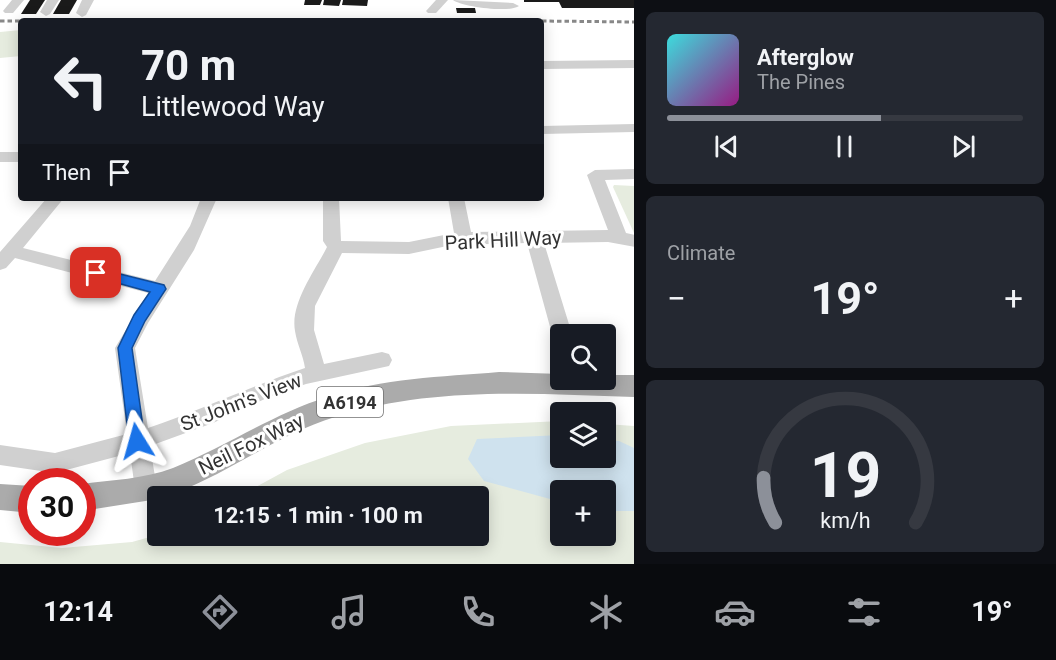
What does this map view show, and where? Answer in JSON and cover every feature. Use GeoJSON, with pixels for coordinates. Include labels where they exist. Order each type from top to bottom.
{"type":"FeatureCollection","features":[{"type":"Feature","properties":{"kind":"main road","name":"Neil Fox Way"},"geometry":{"type":"LineString","coordinates":[[96,496],[146,489],[178,479],[284,426],[329,407],[392,391],[550,382]]}},
{"type":"Feature","properties":{"kind":"main road","name":"Neil Fox Way"},"geometry":{"type":"LineString","coordinates":[[616,384],[634,386]]}},
{"type":"Feature","properties":{"kind":"main road"},"geometry":{"type":"LineString","coordinates":[[0,497],[18,499]]}},
{"type":"Feature","properties":{"kind":"street"},"geometry":{"type":"LineString","coordinates":[[9,11],[18,0]]}},
{"type":"Feature","properties":{"kind":"street"},"geometry":{"type":"LineString","coordinates":[[46,12],[53,0]]}},
{"type":"Feature","properties":{"kind":"street"},"geometry":{"type":"LineString","coordinates":[[82,13],[88,0]]}},
{"type":"Feature","properties":{"kind":"street"},"geometry":{"type":"LineString","coordinates":[[432,11],[442,0]]}},
{"type":"Feature","properties":{"kind":"street"},"geometry":{"type":"LineString","coordinates":[[467,1],[513,6]]}},
{"type":"Feature","properties":{"kind":"street"},"geometry":{"type":"LineString","coordinates":[[544,65],[634,64]]}},
{"type":"Feature","properties":{"kind":"street"},"geometry":{"type":"LineString","coordinates":[[544,130],[634,128]]}},
{"type":"Feature","properties":{"kind":"street"},"geometry":{"type":"LineString","coordinates":[[0,157],[18,157]]}},
{"type":"Feature","properties":{"kind":"street"},"geometry":{"type":"LineString","coordinates":[[627,240],[591,169],[634,174]]}},
{"type":"Feature","properties":{"kind":"street"},"geometry":{"type":"LineString","coordinates":[[0,264],[54,201]]}},
{"type":"Feature","properties":{"kind":"street"},"geometry":{"type":"LineString","coordinates":[[146,489],[137,441],[125,348],[140,319],[198,226],[208,201]]}},
{"type":"Feature","properties":{"kind":"street"},"geometry":{"type":"LineString","coordinates":[[316,375],[311,348],[304,330],[306,306],[336,247],[332,241],[331,201]]}},
{"type":"Feature","properties":{"kind":"street"},"geometry":{"type":"LineString","coordinates":[[457,201],[464,238]]}},
{"type":"Feature","properties":{"kind":"street","name":"Park Hill Way"},"geometry":{"type":"LineString","coordinates":[[336,247],[410,248],[464,238],[608,236],[627,240]]}},
{"type":"Feature","properties":{"kind":"street"},"geometry":{"type":"LineString","coordinates":[[534,237],[559,324]]}},
{"type":"Feature","properties":{"kind":"street"},"geometry":{"type":"LineString","coordinates":[[12,250],[159,289]]}},
{"type":"Feature","properties":{"kind":"street","name":"St John's View"},"geometry":{"type":"LineString","coordinates":[[0,455],[55,463],[137,441],[206,417],[262,391],[316,375],[382,360]]}},
{"type":"Feature","properties":{"kind":"shaded area"},"geometry":{"type":"Polygon","coordinates":[[[18,30],[18,56],[0,58],[0,32],[18,30]]]}},
{"type":"Feature","properties":{"kind":"shaded area"},"geometry":{"type":"Polygon","coordinates":[[[614,185],[634,186],[634,233],[613,187],[614,185]]]}},
{"type":"Feature","properties":{"kind":"shaded area"},"geometry":{"type":"Polygon","coordinates":[[[550,422],[550,468],[616,468],[616,425],[634,426],[634,564],[0,564],[0,542],[18,544],[18,546],[62,548],[132,542],[147,538],[147,546],[489,546],[489,486],[257,486],[287,470],[365,443],[451,426],[550,422]]]}},
{"type":"Feature","properties":{"kind":"water"},"geometry":{"type":"Polygon","coordinates":[[[550,436],[550,468],[616,468],[616,441],[619,441],[634,448],[634,511],[616,511],[616,480],[550,480],[550,499],[484,481],[468,459],[477,439],[550,436]]]}},
{"type":"Feature","properties":{"kind":"building"},"geometry":{"type":"Polygon","coordinates":[[[30,0],[45,0],[36,14],[21,14],[30,0]]]}},
{"type":"Feature","properties":{"kind":"building"},"geometry":{"type":"Polygon","coordinates":[[[61,0],[77,0],[69,14],[53,14],[61,0]]]}},
{"type":"Feature","properties":{"kind":"building"},"geometry":{"type":"Polygon","coordinates":[[[305,0],[322,0],[320,5],[304,5],[305,0]]]}},
{"type":"Feature","properties":{"kind":"building"},"geometry":{"type":"Polygon","coordinates":[[[324,0],[341,0],[339,6],[323,5],[324,0]]]}},
{"type":"Feature","properties":{"kind":"building"},"geometry":{"type":"Polygon","coordinates":[[[343,0],[368,0],[367,6],[342,5],[343,0]]]}},
{"type":"Feature","properties":{"kind":"building"},"geometry":{"type":"Polygon","coordinates":[[[524,0],[634,0],[634,8],[562,8],[559,2],[524,2],[524,0]]]}},
{"type":"Feature","properties":{"kind":"building"},"geometry":{"type":"Polygon","coordinates":[[[456,8],[475,8],[476,13],[457,13],[456,8]]]}},
{"type":"Feature","properties":{"kind":"railway"},"geometry":{"type":"LineString","coordinates":[[0,21],[18,21]]}},
{"type":"Feature","properties":{"kind":"railway"},"geometry":{"type":"LineString","coordinates":[[544,21],[634,22]]}},
{"type":"Feature","properties":{"kind":"route"},"geometry":{"type":"LineString","coordinates":[[96,273],[159,289],[125,348],[137,441]]}}]}
